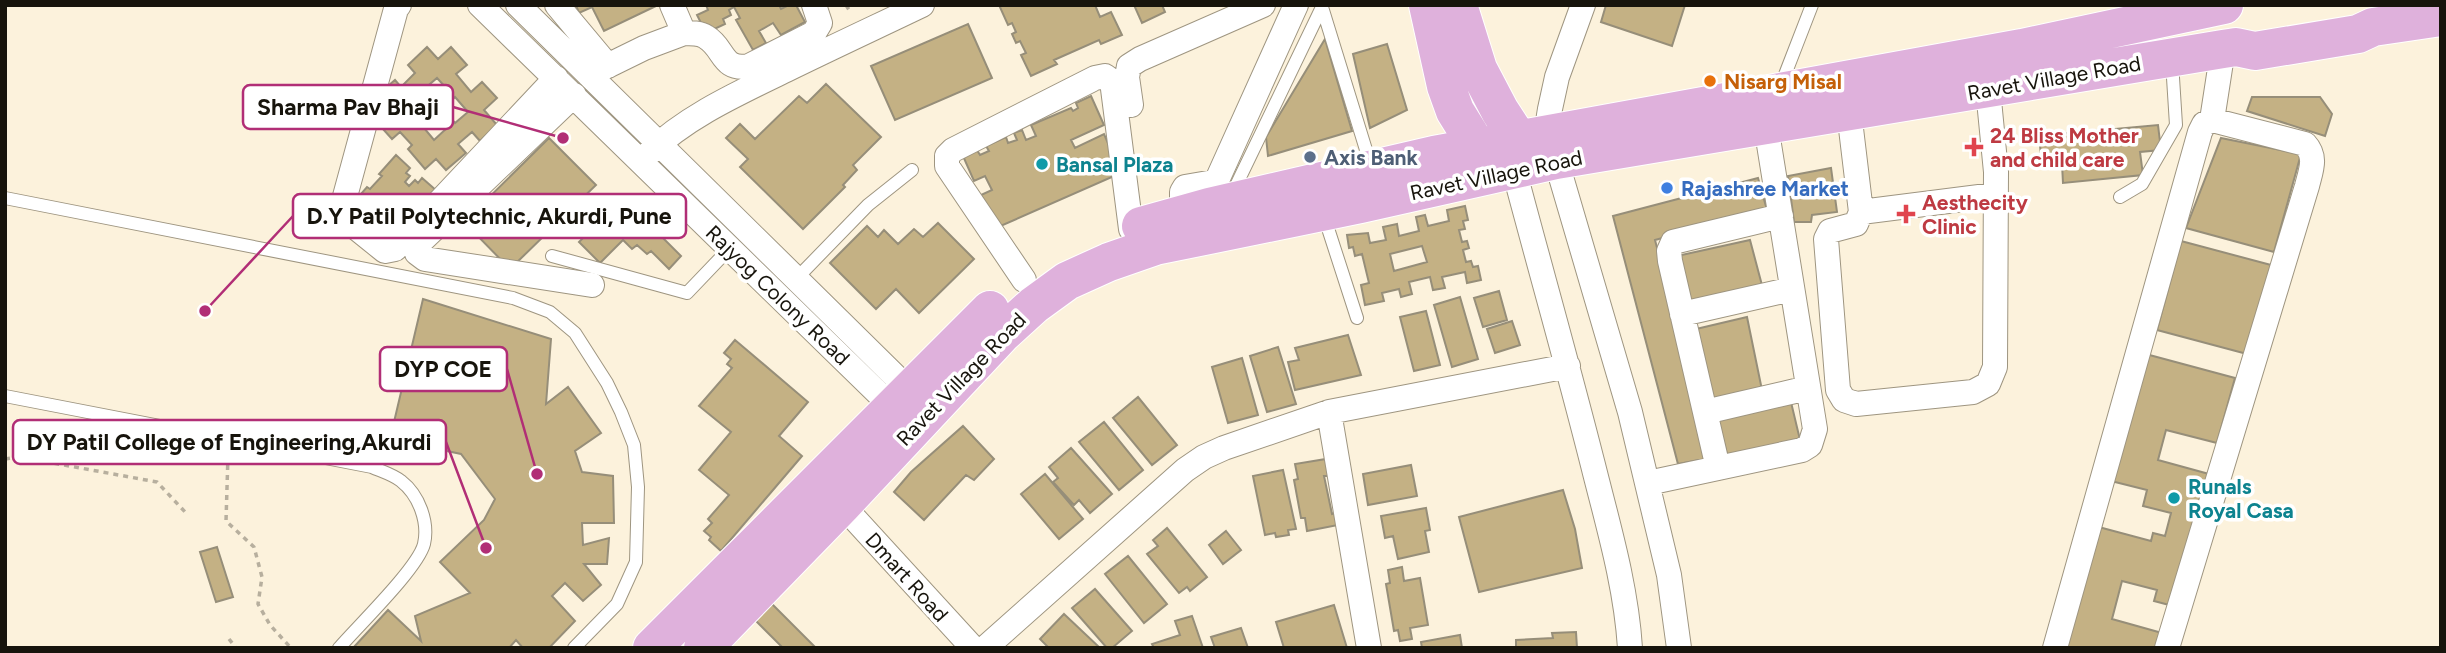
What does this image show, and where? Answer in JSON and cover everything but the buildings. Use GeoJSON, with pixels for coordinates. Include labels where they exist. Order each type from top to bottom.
{"type":"FeatureCollection","features":[{"type":"Feature","properties":{"kind":"main road"},"geometry":{"type":"LineString","coordinates":[[1428,5],[1446,86],[1455,111],[1478,148],[1534,151]]}},
{"type":"Feature","properties":{"kind":"main road"},"geometry":{"type":"LineString","coordinates":[[1458,5],[1478,69],[1500,111],[1534,151]]}},
{"type":"Feature","properties":{"kind":"main road","name":"Ravet Village Road"},"geometry":{"type":"LineString","coordinates":[[652,648],[911,409],[1034,305],[1067,281],[1108,262],[1155,246],[1323,212],[1534,151],[1772,109],[2022,48],[2225,5]]}},
{"type":"Feature","properties":{"kind":"main road"},"geometry":{"type":"LineString","coordinates":[[2225,5],[2221,19],[2222,28],[2230,48]]}},
{"type":"Feature","properties":{"kind":"main road","name":"Ravet Village Road"},"geometry":{"type":"LineString","coordinates":[[1772,109],[1849,112],[2230,48],[2255,51],[2358,34],[2376,16],[2441,17]]}},
{"type":"Feature","properties":{"kind":"main road","name":"Ravet Village Road"},"geometry":{"type":"LineString","coordinates":[[703,648],[842,505],[911,409],[988,311],[1024,280],[1067,253],[1154,222],[1372,169],[1478,148]]}},
{"type":"Feature","properties":{"kind":"street"},"geometry":{"type":"LineString","coordinates":[[399,5],[341,211],[344,218],[385,251],[395,249],[556,78]]}},
{"type":"Feature","properties":{"kind":"street","name":"Rajyog Colony Road"},"geometry":{"type":"LineString","coordinates":[[480,5],[880,395],[911,409]]}},
{"type":"Feature","properties":{"kind":"street","name":"Rajyog Colony Road"},"geometry":{"type":"LineString","coordinates":[[518,5],[599,70],[659,144],[898,379],[911,409]]}},
{"type":"Feature","properties":{"kind":"street"},"geometry":{"type":"LineString","coordinates":[[557,5],[599,70],[644,48],[684,33],[706,36],[730,64],[739,68],[749,66],[814,33],[820,23],[814,5]]}},
{"type":"Feature","properties":{"kind":"street"},"geometry":{"type":"LineString","coordinates":[[672,5],[684,33]]}},
{"type":"Feature","properties":{"kind":"street"},"geometry":{"type":"LineString","coordinates":[[642,161],[659,144],[709,110],[922,5]]}},
{"type":"Feature","properties":{"kind":"street"},"geometry":{"type":"LineString","coordinates":[[1154,222],[1127,77],[1129,66],[1263,5]]}},
{"type":"Feature","properties":{"kind":"street"},"geometry":{"type":"LineString","coordinates":[[1154,222],[1185,187],[1214,182],[1218,178],[1296,5]]}},
{"type":"Feature","properties":{"kind":"street"},"geometry":{"type":"LineString","coordinates":[[1583,5],[1534,151],[1568,366],[1623,588],[1630,648]]}},
{"type":"Feature","properties":{"kind":"street"},"geometry":{"type":"LineString","coordinates":[[2212,120],[2230,48]]}},
{"type":"Feature","properties":{"kind":"street"},"geometry":{"type":"LineString","coordinates":[[1024,280],[947,166],[947,156],[953,150],[1096,78],[1105,76],[1112,81],[1154,222]]}},
{"type":"Feature","properties":{"kind":"street"},"geometry":{"type":"LineString","coordinates":[[1849,112],[1861,212],[1856,224],[1830,230],[1826,239],[1838,390],[1844,400],[1856,404],[1973,392],[1988,384],[1995,367],[1995,195],[1989,90]]}},
{"type":"Feature","properties":{"kind":"street"},"geometry":{"type":"LineString","coordinates":[[574,95],[418,244],[417,253],[425,259],[592,285]]}},
{"type":"Feature","properties":{"kind":"street"},"geometry":{"type":"LineString","coordinates":[[1648,483],[1802,450],[1810,444],[1815,429],[1781,216],[1772,109]]}},
{"type":"Feature","properties":{"kind":"street"},"geometry":{"type":"LineString","coordinates":[[2055,648],[2200,132],[2204,124],[2212,120],[2305,144],[2312,152],[2313,161],[2308,186],[2167,648]]}},
{"type":"Feature","properties":{"kind":"street"},"geometry":{"type":"LineString","coordinates":[[1534,151],[1630,412],[1669,575],[1678,648]]}},
{"type":"Feature","properties":{"kind":"street"},"geometry":{"type":"LineString","coordinates":[[1861,212],[1995,195]]}},
{"type":"Feature","properties":{"kind":"street"},"geometry":{"type":"LineString","coordinates":[[1718,468],[1670,261],[1670,251],[1673,242],[1781,216]]}},
{"type":"Feature","properties":{"kind":"street"},"geometry":{"type":"LineString","coordinates":[[1682,314],[1792,289]]}},
{"type":"Feature","properties":{"kind":"street"},"geometry":{"type":"LineString","coordinates":[[985,648],[1185,470],[1204,457],[1329,412],[1568,366]]}},
{"type":"Feature","properties":{"kind":"street"},"geometry":{"type":"LineString","coordinates":[[1705,412],[1808,388]]}},
{"type":"Feature","properties":{"kind":"street"},"geometry":{"type":"LineString","coordinates":[[1329,412],[1369,648]]}},
{"type":"Feature","properties":{"kind":"street","name":"Dmart Road"},"geometry":{"type":"LineString","coordinates":[[842,505],[973,648]]}},
{"type":"Feature","properties":{"kind":"lane"},"geometry":{"type":"LineString","coordinates":[[1772,109],[1811,5]]}},
{"type":"Feature","properties":{"kind":"lane"},"geometry":{"type":"LineString","coordinates":[[1228,203],[1322,7],[1372,169]]}},
{"type":"Feature","properties":{"kind":"lane"},"geometry":{"type":"LineString","coordinates":[[2120,197],[2143,184],[2176,125],[2172,58]]}},
{"type":"Feature","properties":{"kind":"lane"},"geometry":{"type":"LineString","coordinates":[[796,279],[868,205],[912,170]]}},
{"type":"Feature","properties":{"kind":"lane"},"geometry":{"type":"LineString","coordinates":[[5,198],[513,298],[550,312],[575,333],[607,383],[634,444],[638,487],[636,562],[617,604],[573,648]]}},
{"type":"Feature","properties":{"kind":"lane"},"geometry":{"type":"LineString","coordinates":[[1323,212],[1357,318]]}},
{"type":"Feature","properties":{"kind":"lane"},"geometry":{"type":"LineString","coordinates":[[552,256],[687,293],[730,248]]}},
{"type":"Feature","properties":{"kind":"lane"},"geometry":{"type":"LineString","coordinates":[[5,396],[372,467],[401,481],[419,503],[426,526],[423,547],[407,571],[339,648]]}},
{"type":"Feature","properties":{"kind":"path"},"geometry":{"type":"LineString","coordinates":[[229,439],[226,521],[254,547],[262,577],[258,604],[271,625],[291,648]]}},
{"type":"Feature","properties":{"kind":"path"},"geometry":{"type":"LineString","coordinates":[[5,459],[20,457],[157,482],[187,514]]}},
{"type":"Feature","properties":{"kind":"path"},"geometry":{"type":"LineString","coordinates":[[229,639],[236,648]]}},
{"type":"Feature","properties":{"kind":"place","name":"Nisarg Misal"},"geometry":{"type":"Point","coordinates":[1710,81]}},
{"type":"Feature","properties":{"kind":"place","name":"Sharma Pav Bhaji"},"geometry":{"type":"Point","coordinates":[563,138]}},
{"type":"Feature","properties":{"kind":"place","name":"24 Bliss Mother and child care"},"geometry":{"type":"Point","coordinates":[1974,147]}},
{"type":"Feature","properties":{"kind":"place","name":"Axis Bank"},"geometry":{"type":"Point","coordinates":[1310,157]}},
{"type":"Feature","properties":{"kind":"place","name":"Bansal Plaza"},"geometry":{"type":"Point","coordinates":[1042,164]}},
{"type":"Feature","properties":{"kind":"place","name":"Rajashree Market"},"geometry":{"type":"Point","coordinates":[1667,188]}},
{"type":"Feature","properties":{"kind":"place","name":"Aesthecity Clinic"},"geometry":{"type":"Point","coordinates":[1906,214]}},
{"type":"Feature","properties":{"kind":"place","name":"D.Y Patil Polytechnic, Akurdi, Pune"},"geometry":{"type":"Point","coordinates":[205,311]}},
{"type":"Feature","properties":{"kind":"place","name":"DYP COE"},"geometry":{"type":"Point","coordinates":[537,474]}},
{"type":"Feature","properties":{"kind":"place","name":"Runals Royal Casa"},"geometry":{"type":"Point","coordinates":[2174,498]}},
{"type":"Feature","properties":{"kind":"place","name":"DY Patil College of Engineering,Akurdi"},"geometry":{"type":"Point","coordinates":[486,548]}}]}
